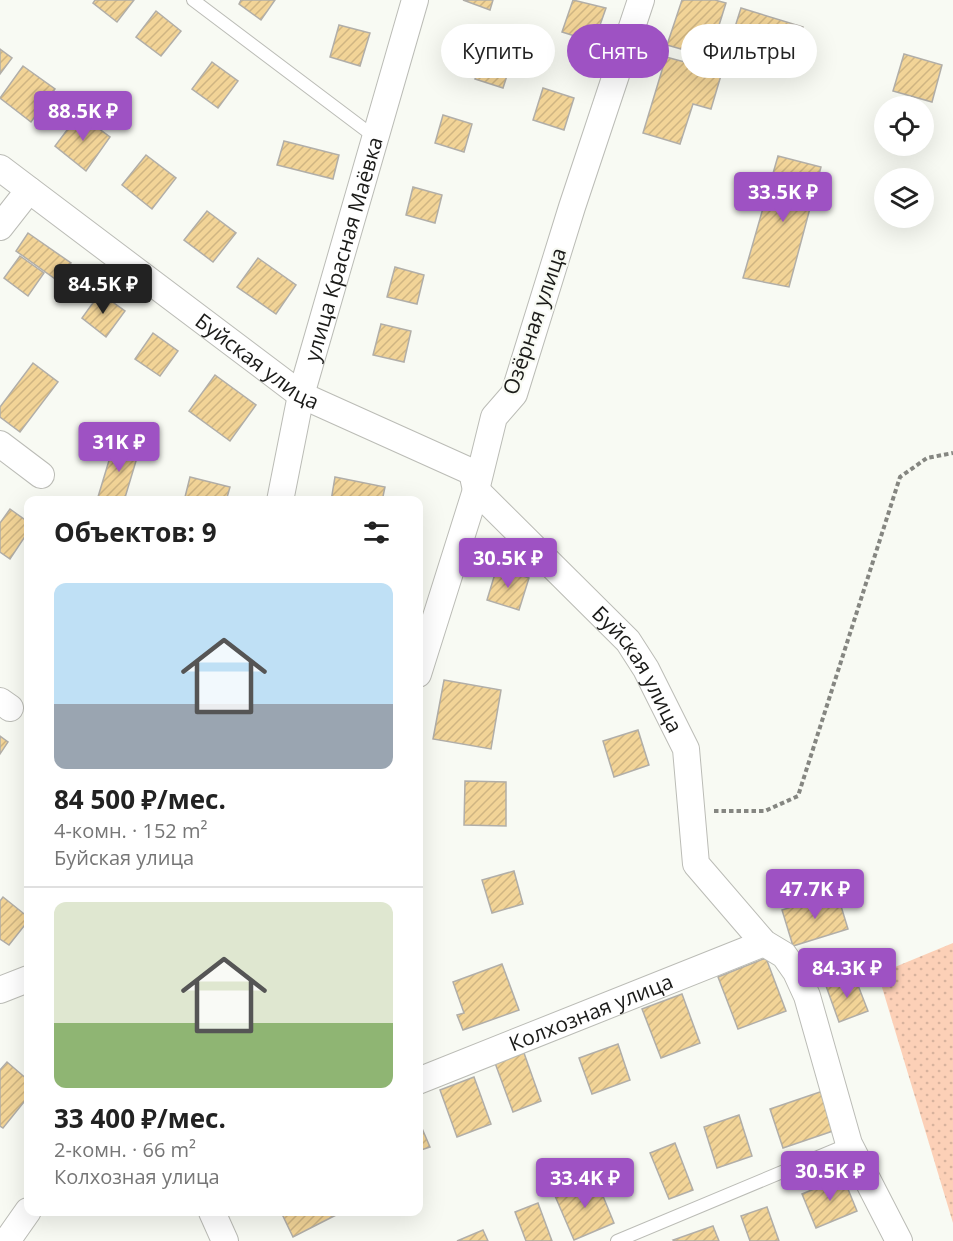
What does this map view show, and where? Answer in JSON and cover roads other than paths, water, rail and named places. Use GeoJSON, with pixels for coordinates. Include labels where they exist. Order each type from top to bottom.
{"type":"FeatureCollection","features":[{"type":"Feature","properties":{"kind":"street","name":"улица Красная Маёвка"},"geometry":{"type":"LineString","coordinates":[[280,496],[301,394],[377,138],[415,0]]}},
{"type":"Feature","properties":{"kind":"street","name":"Озёрная улица"},"geometry":{"type":"LineString","coordinates":[[423,658],[476,490],[494,417],[514,394],[572,207],[641,0]]}},
{"type":"Feature","properties":{"kind":"street","name":"Буйская улица"},"geometry":{"type":"LineString","coordinates":[[0,168],[301,394],[472,472],[476,490],[628,641],[646,669],[686,749],[696,864],[764,943],[784,955],[796,972],[807,996],[849,1144],[899,1241]]}},
{"type":"Feature","properties":{"kind":"street"},"geometry":{"type":"LineString","coordinates":[[0,227],[29,190]]}},
{"type":"Feature","properties":{"kind":"street"},"geometry":{"type":"LineString","coordinates":[[0,444],[41,475]]}},
{"type":"Feature","properties":{"kind":"street","name":"Колхозная улица"},"geometry":{"type":"LineString","coordinates":[[423,1079],[764,943]]}},
{"type":"Feature","properties":{"kind":"street"},"geometry":{"type":"LineString","coordinates":[[0,990],[24,981]]}},
{"type":"Feature","properties":{"kind":"street"},"geometry":{"type":"LineString","coordinates":[[7,1241],[24,1216]]}},
{"type":"Feature","properties":{"kind":"street"},"geometry":{"type":"LineString","coordinates":[[214,1216],[225,1241]]}},
{"type":"Feature","properties":{"kind":"lane"},"geometry":{"type":"LineString","coordinates":[[193,0],[377,138]]}},
{"type":"Feature","properties":{"kind":"lane"},"geometry":{"type":"LineString","coordinates":[[617,1241],[849,1144]]}}]}
